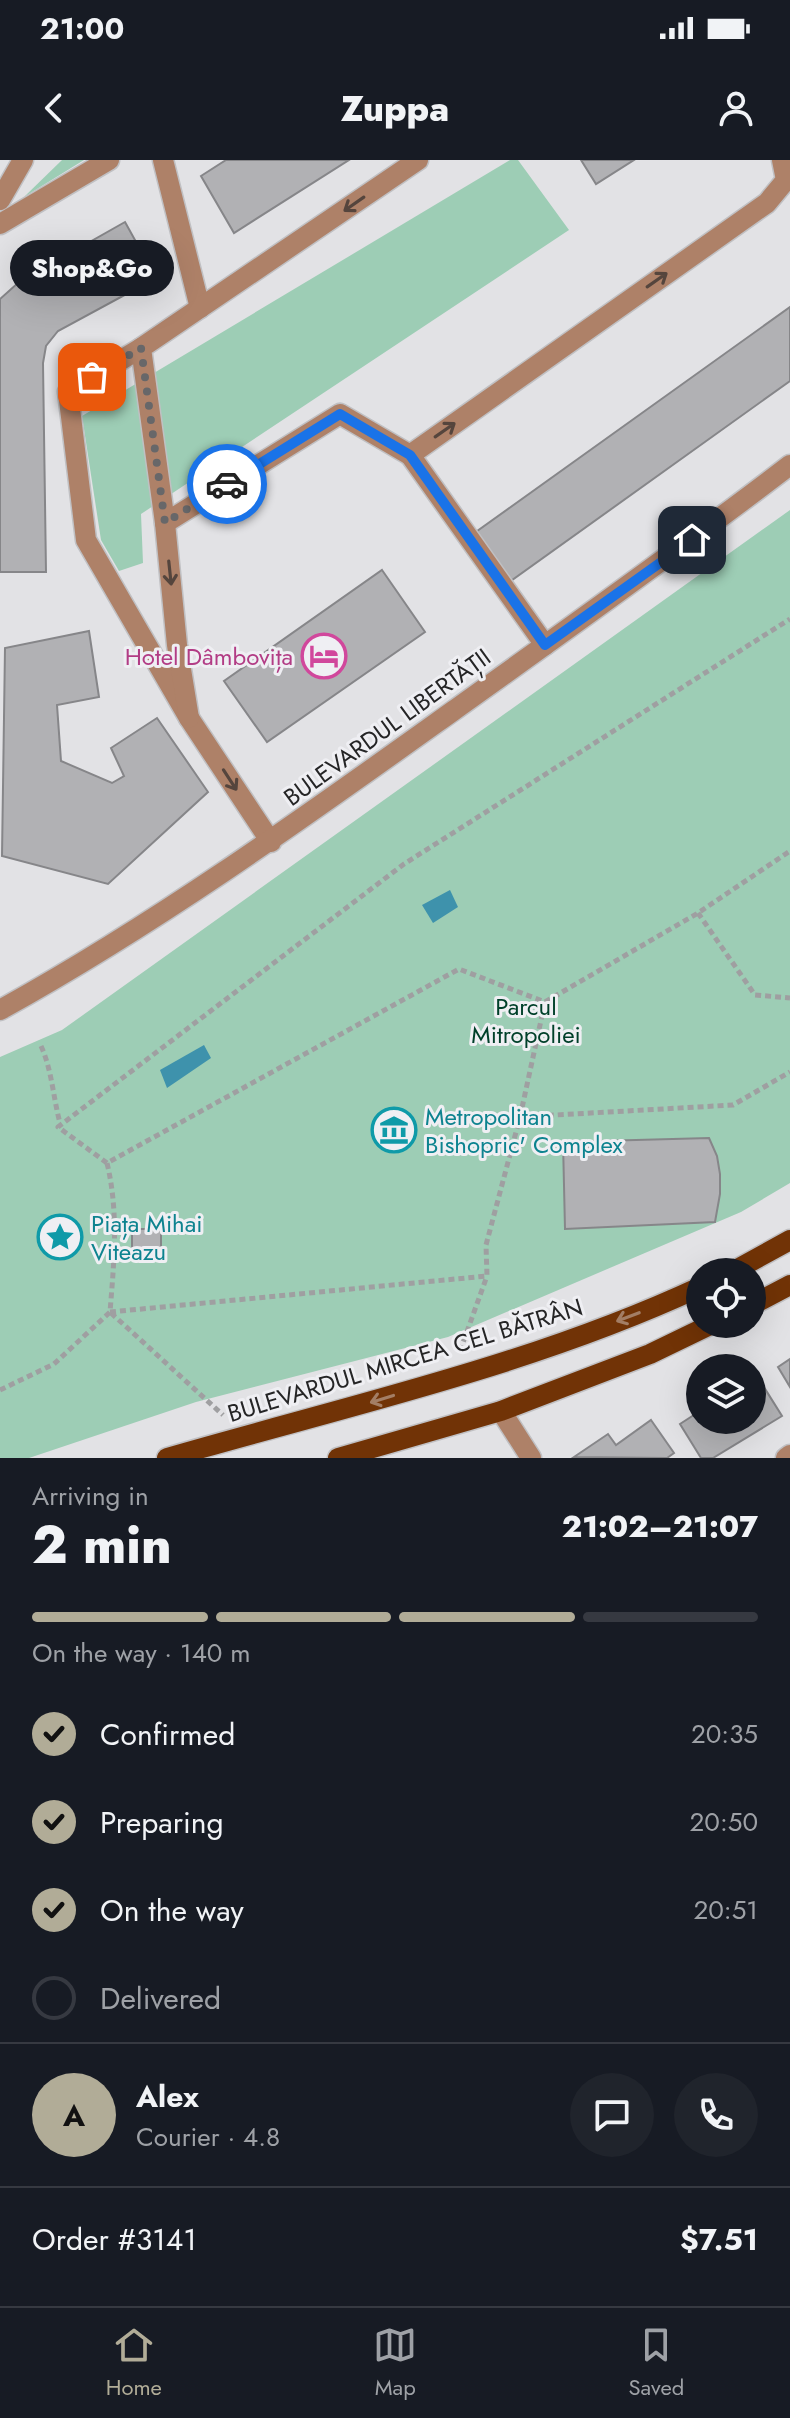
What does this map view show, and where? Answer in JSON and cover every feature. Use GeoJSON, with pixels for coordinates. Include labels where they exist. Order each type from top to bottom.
{"type":"FeatureCollection","features":[{"type":"Feature","properties":{"kind":"main road"},"geometry":{"type":"LineString","coordinates":[[757,1258],[790,1240]]}},
{"type":"Feature","properties":{"kind":"main road"},"geometry":{"type":"LineString","coordinates":[[766,1298],[790,1285]]}},
{"type":"Feature","properties":{"kind":"main road","name":"BULEVARDUL MIRCEA CEL BĂTRÂN"},"geometry":{"type":"LineString","coordinates":[[167,1458],[349,1409],[485,1368],[686,1293]]}},
{"type":"Feature","properties":{"kind":"main road"},"geometry":{"type":"LineString","coordinates":[[348,1457],[501,1411],[650,1354],[686,1337]]}},
{"type":"Feature","properties":{"kind":"street"},"geometry":{"type":"LineString","coordinates":[[0,200],[23,160]]}},
{"type":"Feature","properties":{"kind":"street"},"geometry":{"type":"LineString","coordinates":[[0,224],[109,160]]}},
{"type":"Feature","properties":{"kind":"street"},"geometry":{"type":"LineString","coordinates":[[163,160],[200,308]]}},
{"type":"Feature","properties":{"kind":"street"},"geometry":{"type":"LineString","coordinates":[[271,842],[189,718],[86,540],[68,392],[141,348],[418,160]]}},
{"type":"Feature","properties":{"kind":"street"},"geometry":{"type":"LineString","coordinates":[[410,455],[767,203],[786,180],[782,160]]}},
{"type":"Feature","properties":{"kind":"street"},"geometry":{"type":"LineString","coordinates":[[141,348],[165,523],[177,645],[189,718]]}},
{"type":"Feature","properties":{"kind":"street"},"geometry":{"type":"LineString","coordinates":[[165,523],[340,414],[410,455],[545,645]]}},
{"type":"Feature","properties":{"kind":"street","name":"BULEVARDUL LIBERTĂȚII"},"geometry":{"type":"LineString","coordinates":[[0,1010],[69,971],[271,842],[667,559],[790,465]]}},
{"type":"Feature","properties":{"kind":"street"},"geometry":{"type":"LineString","coordinates":[[501,1411],[531,1458]]}},
{"type":"Feature","properties":{"kind":"path"},"geometry":{"type":"LineString","coordinates":[[110,1312],[116,1234],[112,1182],[107,1163],[58,1127],[404,864],[790,619]]}},
{"type":"Feature","properties":{"kind":"path"},"geometry":{"type":"LineString","coordinates":[[459,1354],[487,1276],[486,1245],[520,1117],[545,1002],[698,913],[790,851]]}},
{"type":"Feature","properties":{"kind":"path"},"geometry":{"type":"LineString","coordinates":[[698,913],[755,995],[790,998]]}},
{"type":"Feature","properties":{"kind":"path"},"geometry":{"type":"LineString","coordinates":[[107,1163],[459,969],[545,1002]]}},
{"type":"Feature","properties":{"kind":"path"},"geometry":{"type":"LineString","coordinates":[[41,1046],[49,1065],[51,1089],[60,1123]]}},
{"type":"Feature","properties":{"kind":"path"},"geometry":{"type":"LineString","coordinates":[[520,1117],[733,1105],[790,1072]]}},
{"type":"Feature","properties":{"kind":"path"},"geometry":{"type":"LineString","coordinates":[[0,1390],[54,1364],[110,1312],[487,1276]]}},
{"type":"Feature","properties":{"kind":"path"},"geometry":{"type":"LineString","coordinates":[[110,1312],[223,1415]]}},
{"type":"Feature","properties":{"kind":"green space"},"geometry":{"type":"Polygon","coordinates":[[[62,160],[84,160],[24,197],[62,160]]]}},
{"type":"Feature","properties":{"kind":"green space"},"geometry":{"type":"Polygon","coordinates":[[[510,160],[518,160],[569,230],[141,514],[143,563],[119,571],[101,540],[82,416],[510,160]]]}},
{"type":"Feature","properties":{"kind":"green space","name":"Parcul Mitropoliei"},"geometry":{"type":"Polygon","coordinates":[[[790,510],[790,1183],[741,1212],[448,1337],[196,1402],[29,1458],[0,1458],[0,1057],[62,1030],[790,510]]]}},
{"type":"Feature","properties":{"kind":"water"},"geometry":{"type":"Polygon","coordinates":[[[450,890],[458,907],[433,923],[422,905],[450,890]]]}},
{"type":"Feature","properties":{"kind":"water"},"geometry":{"type":"Polygon","coordinates":[[[204,1045],[211,1058],[167,1088],[160,1070],[204,1045]]]}},
{"type":"Feature","properties":{"kind":"building"},"geometry":{"type":"Polygon","coordinates":[[[226,160],[349,160],[234,233],[201,176],[226,160]]]}},
{"type":"Feature","properties":{"kind":"building"},"geometry":{"type":"Polygon","coordinates":[[[581,160],[634,160],[596,184],[581,160]]]}},
{"type":"Feature","properties":{"kind":"building"},"geometry":{"type":"Polygon","coordinates":[[[125,222],[156,278],[58,331],[46,346],[43,363],[46,572],[0,572],[0,299],[19,282],[125,222]]]}},
{"type":"Feature","properties":{"kind":"building"},"geometry":{"type":"Polygon","coordinates":[[[790,307],[790,381],[508,583],[473,534],[790,307]]]}},
{"type":"Feature","properties":{"kind":"building","name":"Hotel Dâmbovița"},"geometry":{"type":"Polygon","coordinates":[[[382,570],[425,632],[267,742],[224,681],[382,570]]]}},
{"type":"Feature","properties":{"kind":"building"},"geometry":{"type":"Polygon","coordinates":[[[89,631],[99,697],[57,705],[61,761],[112,783],[124,776],[111,748],[157,718],[208,792],[108,884],[2,856],[5,648],[89,631]]]}},
{"type":"Feature","properties":{"kind":"building"},"geometry":{"type":"Polygon","coordinates":[[[709,1138],[720,1174],[715,1222],[565,1229],[563,1142],[709,1138]]]}},
{"type":"Feature","properties":{"kind":"building"},"geometry":{"type":"Polygon","coordinates":[[[132,1229],[161,1229],[161,1255],[132,1255],[132,1229]]]}},
{"type":"Feature","properties":{"kind":"building"},"geometry":{"type":"Polygon","coordinates":[[[790,1359],[790,1387],[778,1367],[790,1359]]]}},
{"type":"Feature","properties":{"kind":"building"},"geometry":{"type":"Polygon","coordinates":[[[766,1390],[782,1416],[766,1426],[766,1390]]]}},
{"type":"Feature","properties":{"kind":"building"},"geometry":{"type":"Polygon","coordinates":[[[651,1420],[674,1453],[667,1458],[574,1457],[608,1434],[616,1445],[651,1420]]]}},
{"type":"Feature","properties":{"kind":"building"},"geometry":{"type":"Polygon","coordinates":[[[686,1420],[686,1434],[680,1424],[686,1420]]]}},
{"type":"Feature","properties":{"kind":"building"},"geometry":{"type":"Polygon","coordinates":[[[686,1434],[752,1434],[713,1458],[701,1458],[686,1434]]]}},
{"type":"Feature","properties":{"kind":"way so far"},"geometry":{"type":"LineString","coordinates":[[92,377],[141,348],[165,523],[227,484]]}},
{"type":"Feature","properties":{"kind":"place","name":"Shop&Go"},"geometry":{"type":"Point","coordinates":[92,377]}},
{"type":"Feature","properties":{"kind":"place","name":"Hotel Dâmbovița"},"geometry":{"type":"Point","coordinates":[324,656]}},
{"type":"Feature","properties":{"kind":"place","name":"Metropolitan Bishopric' Complex"},"geometry":{"type":"Point","coordinates":[394,1130]}},
{"type":"Feature","properties":{"kind":"place","name":"Piața Mihai Viteazu"},"geometry":{"type":"Point","coordinates":[60,1237]}},
{"type":"Feature","properties":{"kind":"route"},"geometry":{"type":"LineString","coordinates":[[227,484],[340,414],[410,455],[545,645],[692,540]]}}]}
